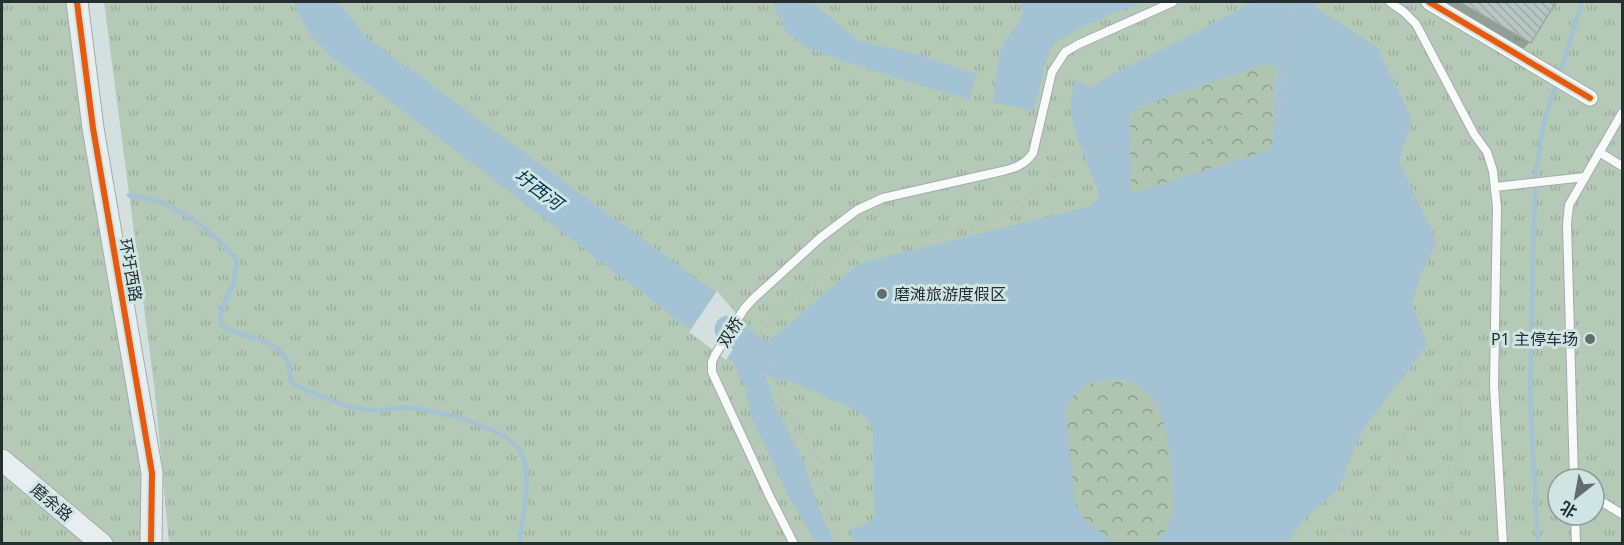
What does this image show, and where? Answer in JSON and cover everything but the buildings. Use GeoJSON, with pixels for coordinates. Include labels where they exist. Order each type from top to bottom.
{"type":"FeatureCollection","features":[{"type":"Feature","properties":{"kind":"street","name":"环圩西路"},"geometry":{"type":"LineString","coordinates":[[77,2],[93,128],[152,473],[151,543]]}},
{"type":"Feature","properties":{"kind":"street"},"geometry":{"type":"LineString","coordinates":[[1429,2],[1590,98]]}},
{"type":"Feature","properties":{"kind":"street","name":"磨余路"},"geometry":{"type":"LineString","coordinates":[[2,460],[102,543]]}},
{"type":"Feature","properties":{"kind":"lane"},"geometry":{"type":"LineString","coordinates":[[1035,144],[1052,72],[1065,52],[1173,2]]}},
{"type":"Feature","properties":{"kind":"lane"},"geometry":{"type":"LineString","coordinates":[[1390,2],[1409,16],[1424,38],[1474,134],[1486,152],[1493,171],[1497,207],[1494,386],[1503,543]]}},
{"type":"Feature","properties":{"kind":"lane"},"geometry":{"type":"LineString","coordinates":[[1574,467],[1567,224],[1569,205],[1623,113]]}},
{"type":"Feature","properties":{"kind":"lane","name":"双桥"},"geometry":{"type":"LineString","coordinates":[[794,543],[712,372],[715,355],[744,309],[820,238],[856,210],[883,198],[1015,168],[1029,158],[1035,144]]}},
{"type":"Feature","properties":{"kind":"lane"},"geometry":{"type":"LineString","coordinates":[[1599,152],[1623,166]]}},
{"type":"Feature","properties":{"kind":"lane"},"geometry":{"type":"LineString","coordinates":[[1495,187],[1585,177]]}},
{"type":"Feature","properties":{"kind":"lane"},"geometry":{"type":"LineString","coordinates":[[1606,504],[1623,514]]}},
{"type":"Feature","properties":{"kind":"lane"},"geometry":{"type":"LineString","coordinates":[[1575,527],[1576,543]]}},
{"type":"Feature","properties":{"kind":"path"},"geometry":{"type":"LineString","coordinates":[[1278,127],[1294,2]]}},
{"type":"Feature","properties":{"kind":"path"},"geometry":{"type":"LineString","coordinates":[[1146,147],[1149,166],[1183,161],[1221,126],[1268,104],[1268,91],[1272,77],[1284,78]]}},
{"type":"Feature","properties":{"kind":"path"},"geometry":{"type":"LineString","coordinates":[[841,543],[828,513],[821,461],[793,424],[758,334],[846,248],[979,226],[1050,183],[1066,156],[1151,146],[1206,110],[1268,91]]}},
{"type":"Feature","properties":{"kind":"path"},"geometry":{"type":"LineString","coordinates":[[1035,144],[1061,164]]}},
{"type":"Feature","properties":{"kind":"path"},"geometry":{"type":"LineString","coordinates":[[1442,543],[1461,439],[1459,358]]}},
{"type":"Feature","properties":{"kind":"path"},"geometry":{"type":"LineString","coordinates":[[1332,543],[1336,529],[1352,533],[1404,443],[1406,429],[1460,383],[1494,386]]}},
{"type":"Feature","properties":{"kind":"path"},"geometry":{"type":"LineString","coordinates":[[1462,534],[1462,543]]}},
{"type":"Feature","properties":{"kind":"green space"},"geometry":{"type":"Polygon","coordinates":[[[2,2],[77,2],[152,473],[151,543],[2,543],[2,2]]]}},
{"type":"Feature","properties":{"kind":"green space","name":"磨滩旅游度假区"},"geometry":{"type":"Polygon","coordinates":[[[104,2],[1622,2],[1622,543],[169,543],[155,392],[104,2]]]}},
{"type":"Feature","properties":{"kind":"green space"},"geometry":{"type":"Polygon","coordinates":[[[1265,64],[1277,67],[1273,143],[1270,150],[1134,193],[1129,190],[1130,119],[1135,109],[1265,64]]]}},
{"type":"Feature","properties":{"kind":"green space"},"geometry":{"type":"Polygon","coordinates":[[[1105,381],[1128,383],[1145,390],[1156,404],[1162,418],[1170,452],[1173,504],[1169,523],[1155,543],[1114,543],[1084,518],[1074,500],[1068,453],[1067,419],[1070,399],[1081,388],[1105,381]]]}},
{"type":"Feature","properties":{"kind":"water"},"geometry":{"type":"Polygon","coordinates":[[[292,2],[338,2],[366,37],[711,289],[753,338],[776,407],[802,458],[821,514],[835,543],[816,543],[789,497],[751,417],[745,388],[733,362],[327,53],[310,34],[292,2]]]}},
{"type":"Feature","properties":{"kind":"water"},"geometry":{"type":"Polygon","coordinates":[[[772,2],[811,2],[859,41],[916,54],[977,74],[969,100],[843,61],[804,46],[784,29],[772,2]]]}},
{"type":"Feature","properties":{"kind":"water"},"geometry":{"type":"Polygon","coordinates":[[[1019,2],[1144,2],[1088,24],[1053,44],[1044,67],[1034,110],[993,103],[1002,47],[1021,18],[1022,7],[1019,2]]]}},
{"type":"Feature","properties":{"kind":"water"},"geometry":{"type":"Polygon","coordinates":[[[1252,2],[1318,2],[1315,7],[1377,47],[1412,119],[1399,161],[1437,242],[1421,275],[1412,303],[1427,344],[1362,430],[1338,490],[1305,518],[1288,543],[1155,543],[1169,523],[1173,504],[1170,453],[1162,419],[1157,405],[1141,387],[1129,382],[1102,381],[1078,391],[1070,402],[1066,415],[1075,504],[1082,517],[1114,543],[855,543],[849,530],[871,522],[875,515],[873,433],[865,417],[856,410],[787,380],[772,352],[770,340],[864,262],[1091,206],[1098,198],[1098,190],[1076,136],[1073,121],[1072,93],[1076,80],[1090,87],[1252,2]],[[1265,64],[1138,107],[1133,111],[1130,119],[1131,192],[1134,193],[1270,150],[1273,143],[1277,67],[1265,64]]]}},
{"type":"Feature","properties":{"kind":"pier"},"geometry":{"type":"Polygon","coordinates":[[[717,291],[748,327],[726,360],[689,332],[717,291]]]}},
{"type":"Feature","properties":{"kind":"waterway"},"geometry":{"type":"LineString","coordinates":[[1538,544],[1530,397],[1535,180],[1543,126],[1582,2]]}},
{"type":"Feature","properties":{"kind":"waterway"},"geometry":{"type":"LineString","coordinates":[[129,195],[146,198],[184,213],[212,235],[237,260],[234,282],[221,310],[221,325],[270,344],[279,350],[289,367],[291,381],[296,385],[360,409],[409,408],[437,412],[473,422],[505,437],[517,447],[523,457],[526,478],[526,500],[519,544]]}},
{"type":"Feature","properties":{"kind":"waterway","name":"圩西河"},"geometry":{"type":"LineString","coordinates":[[728,329],[780,368]]}},
{"type":"Feature","properties":{"kind":"cycle path"},"geometry":{"type":"LineString","coordinates":[[77,2],[93,128],[152,473],[151,544]]}},
{"type":"Feature","properties":{"kind":"cycle path"},"geometry":{"type":"LineString","coordinates":[[1429,2],[1590,98]]}},
{"type":"Feature","properties":{"kind":"place","name":"磨滩旅游度假区"},"geometry":{"type":"Point","coordinates":[882,294]}},
{"type":"Feature","properties":{"kind":"place","name":"P1 主停车场"},"geometry":{"type":"Point","coordinates":[1590,339]}}]}
